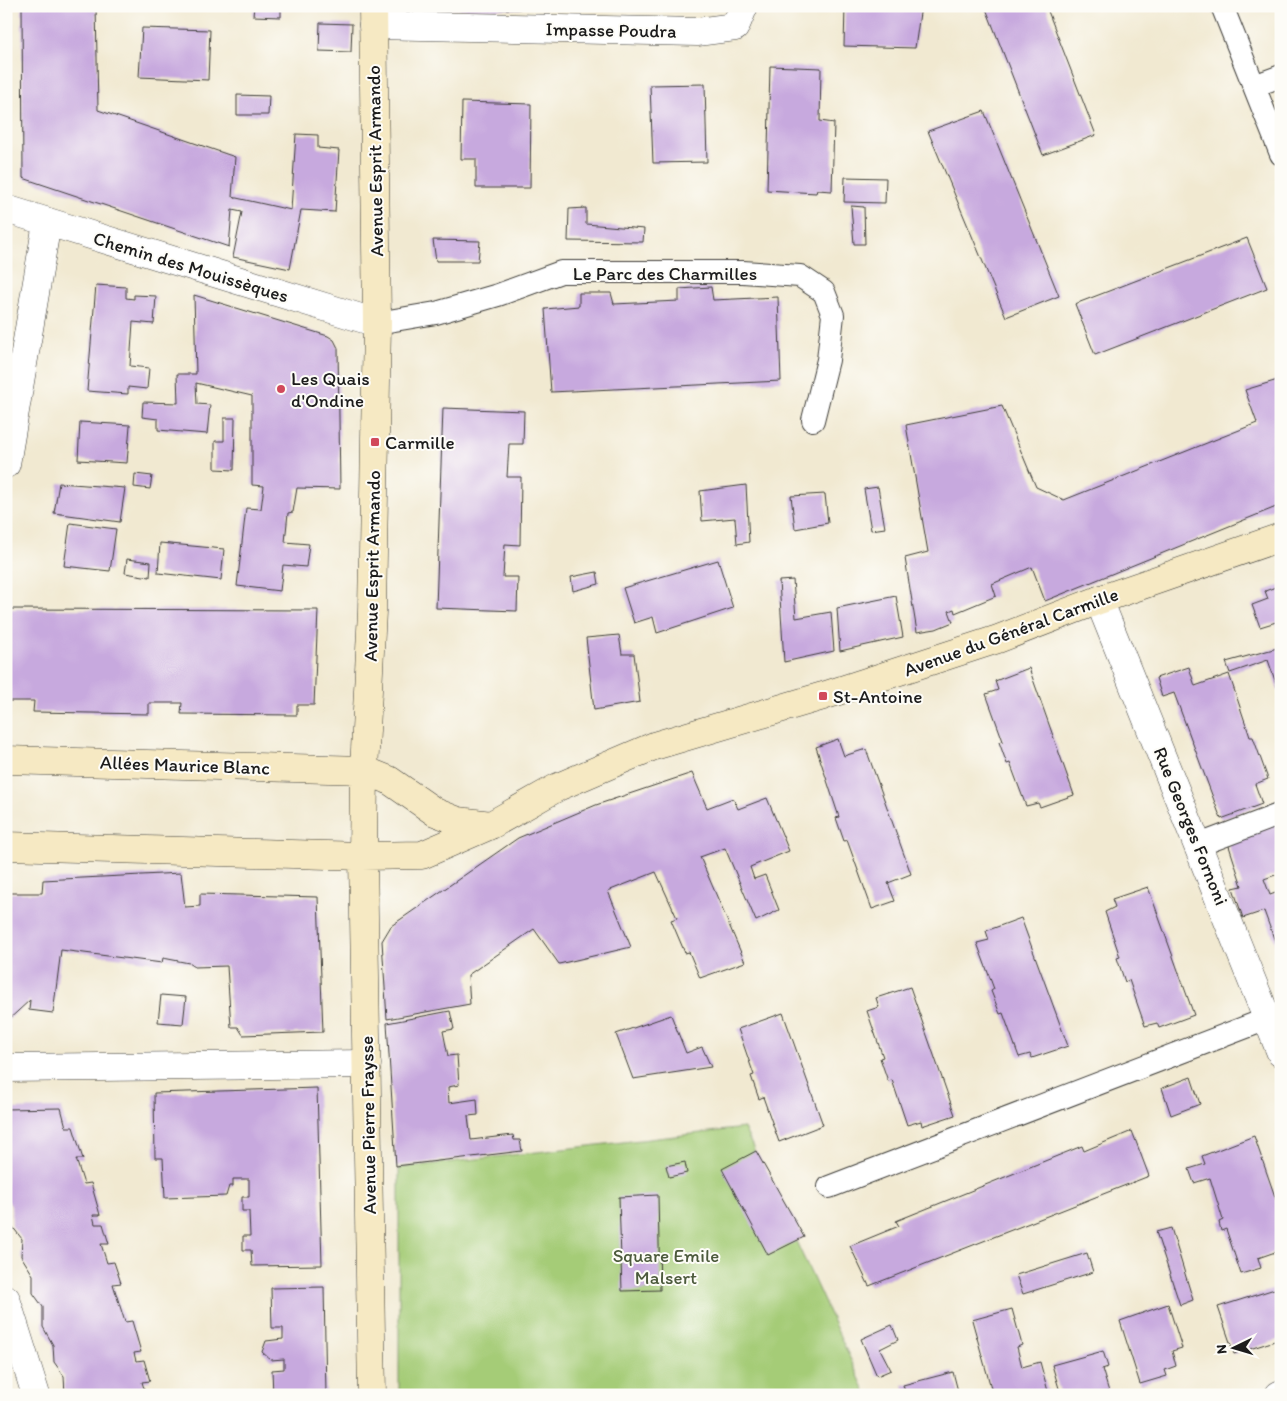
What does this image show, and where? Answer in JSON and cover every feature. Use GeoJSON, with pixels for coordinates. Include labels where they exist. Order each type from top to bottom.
{"type":"FeatureCollection","features":[{"type":"Feature","properties":{"kind":"street","name":"Impasse Poudra"},"geometry":{"type":"LineString","coordinates":[[373,15],[697,32],[735,26],[744,6]]}},
{"type":"Feature","properties":{"kind":"street","name":"Avenue Esprit Armando"},"geometry":{"type":"LineString","coordinates":[[363,856],[364,770],[372,610],[377,323],[373,15]]}},
{"type":"Feature","properties":{"kind":"street","name":"Chemin des Mouissèques"},"geometry":{"type":"LineString","coordinates":[[6,209],[377,323]]}},
{"type":"Feature","properties":{"kind":"street"},"geometry":{"type":"LineString","coordinates":[[6,464],[47,223]]}},
{"type":"Feature","properties":{"kind":"street","name":"Avenue du Général Carmille"},"geometry":{"type":"LineString","coordinates":[[363,856],[422,855],[490,825],[558,787],[654,746],[823,696],[989,642],[1099,600],[1281,537]]}},
{"type":"Feature","properties":{"kind":"street","name":"Rue Georges Fornoni"},"geometry":{"type":"LineString","coordinates":[[1099,600],[1281,1053]]}},
{"type":"Feature","properties":{"kind":"street","name":"Allées Maurice Blanc"},"geometry":{"type":"LineString","coordinates":[[6,760],[364,770]]}},
{"type":"Feature","properties":{"kind":"street"},"geometry":{"type":"LineString","coordinates":[[364,770],[388,780],[435,812],[458,821],[490,825]]}},
{"type":"Feature","properties":{"kind":"street"},"geometry":{"type":"LineString","coordinates":[[6,846],[363,856]]}},
{"type":"Feature","properties":{"kind":"street","name":"Avenue Pierre Fraysse"},"geometry":{"type":"LineString","coordinates":[[363,856],[372,1395]]}},
{"type":"Feature","properties":{"kind":"street"},"geometry":{"type":"LineString","coordinates":[[6,1068],[367,1064]]}},
{"type":"Feature","properties":{"kind":"street"},"geometry":{"type":"LineString","coordinates":[[6,1299],[36,1395]]}},
{"type":"Feature","properties":{"kind":"lane"},"geometry":{"type":"LineString","coordinates":[[1222,6],[1281,154]]}},
{"type":"Feature","properties":{"kind":"lane"},"geometry":{"type":"LineString","coordinates":[[1254,86],[1281,76]]}},
{"type":"Feature","properties":{"kind":"lane","name":"Le Parc des Charmilles"},"geometry":{"type":"LineString","coordinates":[[377,323],[445,310],[498,295],[561,272],[743,272],[800,276],[824,292],[833,315],[828,360],[813,420]]}},
{"type":"Feature","properties":{"kind":"lane"},"geometry":{"type":"LineString","coordinates":[[1199,845],[1281,814]]}},
{"type":"Feature","properties":{"kind":"lane"},"geometry":{"type":"LineString","coordinates":[[829,1187],[1268,1020]]}},
{"type":"Feature","properties":{"kind":"green space","name":"Square Emile Malsert"},"geometry":{"type":"Polygon","coordinates":[[[744,1128],[867,1395],[399,1395],[399,1168],[744,1128]]]}},
{"type":"Feature","properties":{"kind":"building"},"geometry":{"type":"Polygon","coordinates":[[[22,6],[96,6],[98,110],[235,157],[232,197],[291,210],[296,134],[318,135],[318,148],[339,150],[335,212],[301,210],[290,269],[233,257],[242,212],[232,210],[229,247],[23,178],[22,6]]]}},
{"type":"Feature","properties":{"kind":"building"},"geometry":{"type":"Polygon","coordinates":[[[254,6],[281,6],[281,17],[253,16],[254,6]]]}},
{"type":"Feature","properties":{"kind":"building"},"geometry":{"type":"Polygon","coordinates":[[[440,6],[520,6],[520,9],[440,9],[440,6]]]}},
{"type":"Feature","properties":{"kind":"building"},"geometry":{"type":"Polygon","coordinates":[[[845,6],[921,6],[915,48],[844,46],[845,6]]]}},
{"type":"Feature","properties":{"kind":"building"},"geometry":{"type":"Polygon","coordinates":[[[985,6],[1046,6],[1096,135],[1043,155],[985,6]]]}},
{"type":"Feature","properties":{"kind":"building"},"geometry":{"type":"Polygon","coordinates":[[[320,23],[352,24],[351,52],[319,51],[320,23]]]}},
{"type":"Feature","properties":{"kind":"building"},"geometry":{"type":"Polygon","coordinates":[[[142,28],[210,30],[208,80],[139,77],[142,28]]]}},
{"type":"Feature","properties":{"kind":"building"},"geometry":{"type":"Polygon","coordinates":[[[770,66],[821,68],[820,121],[834,123],[832,191],[817,190],[816,193],[767,190],[770,66]]]}},
{"type":"Feature","properties":{"kind":"building"},"geometry":{"type":"Polygon","coordinates":[[[705,84],[707,162],[653,163],[650,85],[705,84]]]}},
{"type":"Feature","properties":{"kind":"building"},"geometry":{"type":"Polygon","coordinates":[[[237,95],[269,96],[268,115],[237,115],[237,95]]]}},
{"type":"Feature","properties":{"kind":"building"},"geometry":{"type":"Polygon","coordinates":[[[462,102],[531,104],[530,188],[476,188],[476,159],[461,159],[462,102]]]}},
{"type":"Feature","properties":{"kind":"building"},"geometry":{"type":"Polygon","coordinates":[[[984,111],[1059,296],[1006,317],[928,131],[984,111]]]}},
{"type":"Feature","properties":{"kind":"building"},"geometry":{"type":"Polygon","coordinates":[[[845,177],[886,178],[885,203],[844,202],[845,177]]]}},
{"type":"Feature","properties":{"kind":"building"},"geometry":{"type":"Polygon","coordinates":[[[851,206],[864,207],[865,244],[854,244],[851,206]]]}},
{"type":"Feature","properties":{"kind":"building"},"geometry":{"type":"Polygon","coordinates":[[[586,208],[586,224],[644,229],[643,242],[568,241],[569,209],[586,208]]]}},
{"type":"Feature","properties":{"kind":"building"},"geometry":{"type":"Polygon","coordinates":[[[1247,238],[1267,288],[1095,355],[1075,304],[1247,238]]]}},
{"type":"Feature","properties":{"kind":"building"},"geometry":{"type":"Polygon","coordinates":[[[433,240],[480,241],[478,261],[436,261],[433,240]]]}},
{"type":"Feature","properties":{"kind":"building"},"geometry":{"type":"Polygon","coordinates":[[[96,285],[126,287],[126,298],[134,299],[134,295],[156,296],[154,324],[133,322],[130,366],[149,368],[147,389],[128,387],[128,394],[87,391],[96,285]]]}},
{"type":"Feature","properties":{"kind":"building"},"geometry":{"type":"Polygon","coordinates":[[[711,287],[713,300],[778,297],[781,381],[551,392],[545,309],[579,306],[579,293],[611,293],[614,304],[679,301],[679,289],[711,287]]]}},
{"type":"Feature","properties":{"kind":"building","name":"Les Quais d'Ondine"},"geometry":{"type":"Polygon","coordinates":[[[194,295],[328,336],[334,340],[338,348],[340,489],[297,488],[293,512],[288,513],[285,542],[309,544],[306,567],[283,565],[280,591],[237,586],[246,508],[261,509],[264,486],[252,485],[252,396],[196,383],[197,404],[210,405],[207,434],[158,430],[158,419],[142,417],[143,402],[178,403],[177,374],[196,374],[194,295]]]}},
{"type":"Feature","properties":{"kind":"building"},"geometry":{"type":"Polygon","coordinates":[[[1281,379],[1281,505],[1045,601],[1032,567],[992,584],[996,596],[955,613],[954,609],[949,611],[953,622],[936,629],[917,632],[905,558],[928,552],[906,425],[1002,406],[1036,487],[1064,500],[1257,423],[1245,390],[1281,379]]]}},
{"type":"Feature","properties":{"kind":"building"},"geometry":{"type":"Polygon","coordinates":[[[443,408],[524,411],[523,444],[509,444],[507,477],[521,477],[520,545],[505,544],[503,577],[518,577],[517,611],[436,608],[443,408]]]}},
{"type":"Feature","properties":{"kind":"building"},"geometry":{"type":"Polygon","coordinates":[[[224,418],[235,418],[234,470],[215,469],[215,441],[224,441],[224,418]]]}},
{"type":"Feature","properties":{"kind":"building"},"geometry":{"type":"Polygon","coordinates":[[[80,422],[130,425],[127,463],[78,460],[80,422]]]}},
{"type":"Feature","properties":{"kind":"building"},"geometry":{"type":"Polygon","coordinates":[[[135,474],[152,476],[150,489],[134,487],[135,474]]]}},
{"type":"Feature","properties":{"kind":"building"},"geometry":{"type":"Polygon","coordinates":[[[59,483],[125,488],[120,522],[54,513],[59,483]]]}},
{"type":"Feature","properties":{"kind":"building"},"geometry":{"type":"Polygon","coordinates":[[[746,485],[749,542],[737,544],[735,518],[702,521],[700,491],[746,485]]]}},
{"type":"Feature","properties":{"kind":"building"},"geometry":{"type":"Polygon","coordinates":[[[878,487],[885,528],[871,530],[864,489],[878,487]]]}},
{"type":"Feature","properties":{"kind":"building"},"geometry":{"type":"Polygon","coordinates":[[[825,494],[828,523],[795,529],[791,496],[825,494]]]}},
{"type":"Feature","properties":{"kind":"building"},"geometry":{"type":"Polygon","coordinates":[[[70,523],[116,529],[110,571],[64,566],[70,523]]]}},
{"type":"Feature","properties":{"kind":"building"},"geometry":{"type":"Polygon","coordinates":[[[160,543],[224,549],[221,580],[158,573],[160,543]]]}},
{"type":"Feature","properties":{"kind":"building"},"geometry":{"type":"Polygon","coordinates":[[[127,559],[151,562],[150,577],[125,573],[127,559]]]}},
{"type":"Feature","properties":{"kind":"building"},"geometry":{"type":"Polygon","coordinates":[[[718,560],[733,608],[657,633],[653,617],[634,623],[623,588],[718,560]]]}},
{"type":"Feature","properties":{"kind":"building"},"geometry":{"type":"Polygon","coordinates":[[[597,572],[599,584],[573,591],[571,577],[597,572]]]}},
{"type":"Feature","properties":{"kind":"building"},"geometry":{"type":"Polygon","coordinates":[[[793,580],[796,618],[831,612],[834,651],[784,662],[779,581],[793,580]]]}},
{"type":"Feature","properties":{"kind":"building"},"geometry":{"type":"Polygon","coordinates":[[[1281,585],[1280,635],[1276,622],[1260,627],[1252,605],[1268,599],[1265,591],[1281,585]]]}},
{"type":"Feature","properties":{"kind":"building"},"geometry":{"type":"Polygon","coordinates":[[[896,596],[903,637],[840,651],[837,608],[896,596]]]}},
{"type":"Feature","properties":{"kind":"building"},"geometry":{"type":"Polygon","coordinates":[[[6,609],[318,610],[314,705],[297,705],[297,715],[181,714],[182,703],[149,703],[149,714],[33,712],[34,701],[6,701],[6,609]]]}},
{"type":"Feature","properties":{"kind":"building"},"geometry":{"type":"Polygon","coordinates":[[[619,635],[622,654],[634,654],[640,702],[594,710],[586,638],[619,635]]]}},
{"type":"Feature","properties":{"kind":"building"},"geometry":{"type":"Polygon","coordinates":[[[1281,647],[1281,698],[1268,660],[1230,673],[1226,662],[1281,647]]]}},
{"type":"Feature","properties":{"kind":"building"},"geometry":{"type":"Polygon","coordinates":[[[1189,667],[1195,686],[1229,674],[1250,737],[1253,737],[1268,779],[1255,784],[1262,804],[1221,819],[1174,693],[1162,697],[1156,678],[1189,667]]]}},
{"type":"Feature","properties":{"kind":"building"},"geometry":{"type":"Polygon","coordinates":[[[1029,668],[1074,795],[1040,807],[1038,803],[1026,806],[1010,763],[1007,764],[999,742],[1003,741],[986,694],[998,690],[995,681],[1029,668]]]}},
{"type":"Feature","properties":{"kind":"building"},"geometry":{"type":"Polygon","coordinates":[[[838,739],[844,756],[866,749],[911,874],[888,883],[895,901],[872,909],[847,840],[844,841],[836,818],[839,817],[816,747],[838,739]]]}},
{"type":"Feature","properties":{"kind":"building"},"geometry":{"type":"Polygon","coordinates":[[[692,773],[707,808],[733,798],[738,809],[767,798],[789,851],[750,867],[754,879],[765,875],[779,910],[756,921],[725,848],[700,857],[745,962],[700,978],[689,952],[685,953],[671,920],[677,918],[656,872],[608,891],[631,947],[559,964],[534,929],[468,975],[470,1004],[387,1019],[382,941],[391,926],[518,838],[596,805],[692,773]]]}},
{"type":"Feature","properties":{"kind":"building"},"geometry":{"type":"Polygon","coordinates":[[[1281,821],[1281,873],[1264,879],[1270,895],[1281,891],[1281,958],[1264,911],[1243,918],[1233,888],[1242,886],[1227,840],[1281,821]]]}},
{"type":"Feature","properties":{"kind":"building"},"geometry":{"type":"Polygon","coordinates":[[[181,873],[185,907],[200,906],[200,894],[318,897],[323,1032],[243,1035],[238,1027],[231,1027],[227,966],[195,967],[189,963],[163,958],[162,963],[61,950],[53,1013],[29,1010],[30,1000],[6,1022],[6,893],[42,893],[43,880],[181,873]]]}},
{"type":"Feature","properties":{"kind":"building"},"geometry":{"type":"Polygon","coordinates":[[[1148,887],[1194,1015],[1159,1028],[1157,1023],[1145,1026],[1129,980],[1125,982],[1117,958],[1120,957],[1105,912],[1115,907],[1112,899],[1148,887]]]}},
{"type":"Feature","properties":{"kind":"building"},"geometry":{"type":"Polygon","coordinates":[[[1021,918],[1068,1046],[1032,1058],[1030,1054],[1019,1057],[1003,1013],[1000,1014],[991,991],[994,989],[977,943],[989,940],[986,931],[1021,918]]]}},
{"type":"Feature","properties":{"kind":"building"},"geometry":{"type":"Polygon","coordinates":[[[910,987],[955,1115],[922,1126],[921,1121],[907,1125],[892,1080],[888,1081],[880,1058],[883,1057],[867,1011],[879,1007],[876,998],[910,987]]]}},
{"type":"Feature","properties":{"kind":"building"},"geometry":{"type":"Polygon","coordinates":[[[161,995],[186,997],[183,1024],[158,1022],[161,995]]]}},
{"type":"Feature","properties":{"kind":"building"},"geometry":{"type":"Polygon","coordinates":[[[450,1011],[454,1029],[443,1031],[448,1056],[457,1055],[459,1085],[448,1087],[449,1103],[477,1099],[478,1115],[468,1116],[471,1140],[513,1135],[514,1140],[520,1140],[522,1151],[396,1166],[387,1023],[450,1011]]]}},
{"type":"Feature","properties":{"kind":"building"},"geometry":{"type":"Polygon","coordinates":[[[783,1013],[823,1125],[779,1142],[763,1097],[759,1099],[751,1076],[754,1075],[738,1029],[783,1013]]]}},
{"type":"Feature","properties":{"kind":"building"},"geometry":{"type":"Polygon","coordinates":[[[671,1015],[686,1053],[702,1047],[711,1067],[633,1079],[616,1034],[671,1015]]]}},
{"type":"Feature","properties":{"kind":"building"},"geometry":{"type":"Polygon","coordinates":[[[1191,1077],[1200,1104],[1171,1115],[1162,1088],[1191,1077]]]}},
{"type":"Feature","properties":{"kind":"building"},"geometry":{"type":"Polygon","coordinates":[[[317,1088],[322,1265],[252,1266],[251,1250],[243,1250],[243,1236],[250,1236],[249,1211],[242,1211],[242,1197],[249,1197],[249,1179],[233,1179],[233,1186],[229,1186],[226,1196],[165,1198],[163,1158],[155,1158],[154,1093],[317,1088]]]}},
{"type":"Feature","properties":{"kind":"building"},"geometry":{"type":"Polygon","coordinates":[[[61,1108],[66,1127],[73,1127],[83,1159],[76,1159],[84,1184],[91,1183],[100,1215],[93,1215],[95,1224],[103,1224],[109,1244],[101,1244],[107,1263],[114,1262],[121,1283],[113,1284],[125,1322],[132,1321],[141,1352],[134,1353],[136,1361],[144,1360],[150,1381],[142,1382],[146,1395],[65,1395],[64,1376],[54,1362],[53,1345],[43,1327],[43,1307],[33,1293],[33,1275],[21,1256],[22,1239],[12,1226],[11,1206],[6,1198],[6,1109],[61,1108]]]}},
{"type":"Feature","properties":{"kind":"building"},"geometry":{"type":"Polygon","coordinates":[[[1132,1131],[1149,1176],[869,1286],[850,1246],[899,1226],[896,1221],[1082,1146],[1084,1151],[1132,1131]]]}},
{"type":"Feature","properties":{"kind":"building"},"geometry":{"type":"Polygon","coordinates":[[[1254,1136],[1281,1214],[1281,1250],[1258,1258],[1261,1268],[1241,1274],[1226,1229],[1221,1231],[1219,1222],[1223,1220],[1210,1178],[1194,1183],[1189,1169],[1205,1164],[1202,1156],[1254,1136]]]}},
{"type":"Feature","properties":{"kind":"building"},"geometry":{"type":"Polygon","coordinates":[[[756,1151],[804,1237],[768,1255],[722,1169],[756,1151]]]}},
{"type":"Feature","properties":{"kind":"building"},"geometry":{"type":"Polygon","coordinates":[[[685,1162],[687,1173],[669,1177],[666,1166],[685,1162]]]}},
{"type":"Feature","properties":{"kind":"building"},"geometry":{"type":"Polygon","coordinates":[[[658,1195],[660,1290],[622,1291],[619,1197],[658,1195]]]}},
{"type":"Feature","properties":{"kind":"building"},"geometry":{"type":"Polygon","coordinates":[[[1171,1228],[1193,1300],[1180,1305],[1156,1232],[1171,1228]]]}},
{"type":"Feature","properties":{"kind":"building"},"geometry":{"type":"Polygon","coordinates":[[[1087,1253],[1093,1272],[1023,1294],[1016,1275],[1087,1253]]]}},
{"type":"Feature","properties":{"kind":"building"},"geometry":{"type":"Polygon","coordinates":[[[324,1287],[326,1395],[273,1395],[272,1370],[284,1369],[284,1359],[271,1360],[262,1352],[266,1341],[283,1339],[283,1328],[272,1328],[271,1288],[324,1287]]]}},
{"type":"Feature","properties":{"kind":"building"},"geometry":{"type":"Polygon","coordinates":[[[1281,1287],[1281,1339],[1234,1354],[1218,1307],[1281,1287]]]}},
{"type":"Feature","properties":{"kind":"building"},"geometry":{"type":"Polygon","coordinates":[[[1168,1304],[1182,1348],[1172,1351],[1176,1366],[1165,1370],[1167,1376],[1140,1384],[1120,1321],[1168,1304]]]}},
{"type":"Feature","properties":{"kind":"building"},"geometry":{"type":"Polygon","coordinates":[[[1012,1309],[1022,1345],[1017,1347],[1022,1367],[1040,1362],[1049,1395],[993,1395],[972,1320],[1012,1309]]]}},
{"type":"Feature","properties":{"kind":"building"},"geometry":{"type":"Polygon","coordinates":[[[892,1325],[898,1340],[880,1349],[891,1370],[877,1376],[861,1339],[892,1325]]]}},
{"type":"Feature","properties":{"kind":"building"},"geometry":{"type":"Polygon","coordinates":[[[1103,1351],[1108,1367],[1102,1369],[1110,1395],[1061,1395],[1052,1365],[1103,1351]]]}},
{"type":"Feature","properties":{"kind":"building"},"geometry":{"type":"Polygon","coordinates":[[[953,1372],[959,1395],[906,1395],[903,1385],[953,1372]]]}},
{"type":"Feature","properties":{"kind":"place","name":"Les Quais d'Ondine"},"geometry":{"type":"Point","coordinates":[281,389]}},
{"type":"Feature","properties":{"kind":"place","name":"Carmille"},"geometry":{"type":"Point","coordinates":[375,442]}},
{"type":"Feature","properties":{"kind":"place","name":"St-Antoine"},"geometry":{"type":"Point","coordinates":[823,696]}}]}
